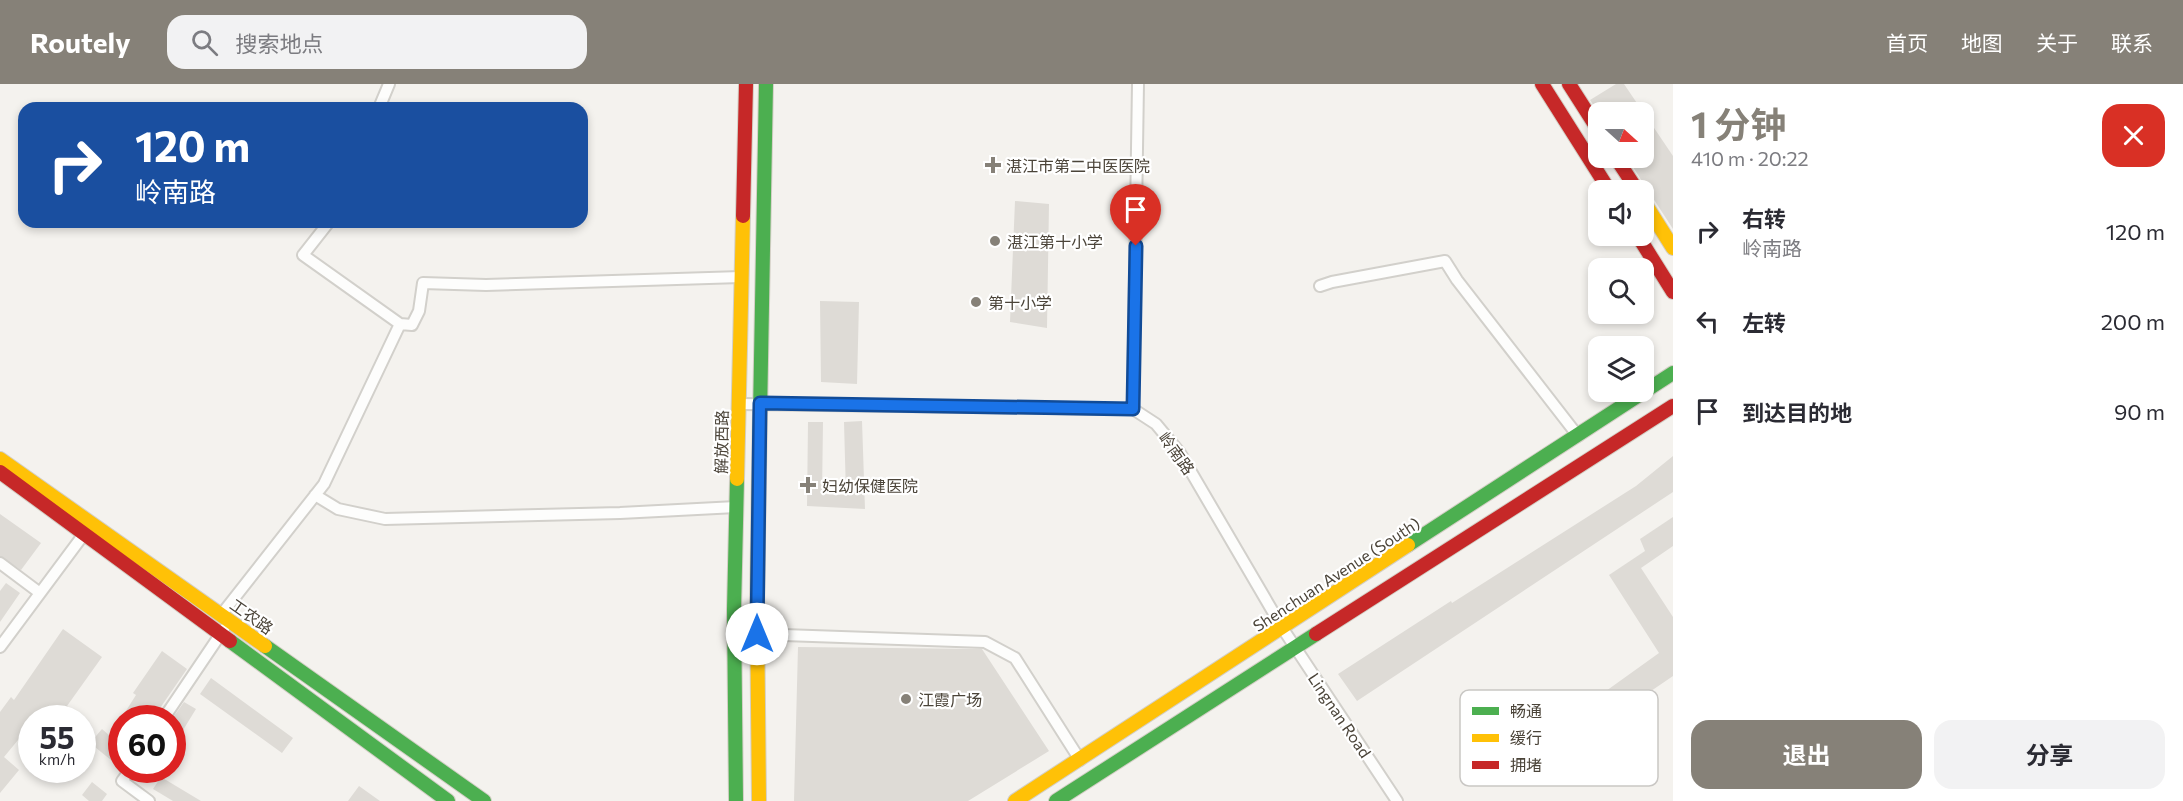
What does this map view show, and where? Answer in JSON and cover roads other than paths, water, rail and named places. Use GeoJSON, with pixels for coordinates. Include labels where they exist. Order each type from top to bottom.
{"type":"FeatureCollection","features":[{"type":"Feature","properties":{"kind":"street"},"geometry":{"type":"LineString","coordinates":[[382,102],[389,84]]}},
{"type":"Feature","properties":{"kind":"street","name":"解放西路"},"geometry":{"type":"LineString","coordinates":[[736,801],[734,610],[746,84]]}},
{"type":"Feature","properties":{"kind":"street"},"geometry":{"type":"LineString","coordinates":[[759,801],[757,634],[766,84]]}},
{"type":"Feature","properties":{"kind":"street"},"geometry":{"type":"LineString","coordinates":[[738,404],[1133,409],[1138,84]]}},
{"type":"Feature","properties":{"kind":"street"},"geometry":{"type":"LineString","coordinates":[[1542,84],[1603,180]]}},
{"type":"Feature","properties":{"kind":"street"},"geometry":{"type":"LineString","coordinates":[[1569,84],[1588,114]]}},
{"type":"Feature","properties":{"kind":"street"},"geometry":{"type":"LineString","coordinates":[[1654,218],[1673,248]]}},
{"type":"Feature","properties":{"kind":"street"},"geometry":{"type":"LineString","coordinates":[[324,228],[303,255],[400,324],[412,325],[419,311],[423,283],[486,285],[741,277]]}},
{"type":"Feature","properties":{"kind":"street"},"geometry":{"type":"LineString","coordinates":[[1644,246],[1673,292]]}},
{"type":"Feature","properties":{"kind":"street"},"geometry":{"type":"LineString","coordinates":[[1320,286],[1445,261],[1457,280],[1578,436]]}},
{"type":"Feature","properties":{"kind":"street"},"geometry":{"type":"LineString","coordinates":[[173,705],[220,633],[225,618],[324,484],[400,324]]}},
{"type":"Feature","properties":{"kind":"street","name":"Shenchuan Avenue (South)"},"geometry":{"type":"LineString","coordinates":[[1015,801],[1673,374]]}},
{"type":"Feature","properties":{"kind":"street"},"geometry":{"type":"LineString","coordinates":[[1056,801],[1673,406]]}},
{"type":"Feature","properties":{"kind":"street","name":"岭南路"},"geometry":{"type":"LineString","coordinates":[[1133,409],[1156,424],[1180,453],[1283,628]]}},
{"type":"Feature","properties":{"kind":"street","name":"工农路"},"geometry":{"type":"LineString","coordinates":[[0,459],[484,801]]}},
{"type":"Feature","properties":{"kind":"street","name":"工农路"},"geometry":{"type":"LineString","coordinates":[[0,472],[448,801]]}},
{"type":"Feature","properties":{"kind":"street"},"geometry":{"type":"LineString","coordinates":[[315,495],[338,508],[385,519],[620,513],[736,507]]}},
{"type":"Feature","properties":{"kind":"street"},"geometry":{"type":"LineString","coordinates":[[0,647],[84,534]]}},
{"type":"Feature","properties":{"kind":"street"},"geometry":{"type":"LineString","coordinates":[[0,563],[40,593]]}},
{"type":"Feature","properties":{"kind":"street","name":"Lingnan Road"},"geometry":{"type":"LineString","coordinates":[[1283,628],[1397,801]]}},
{"type":"Feature","properties":{"kind":"street"},"geometry":{"type":"LineString","coordinates":[[757,634],[985,642],[1015,658],[1080,760]]}},
{"type":"Feature","properties":{"kind":"street"},"geometry":{"type":"LineString","coordinates":[[125,783],[149,801]]}},
{"type":"Feature","properties":{"kind":"place","name":"湛江市第二中医医院"},"geometry":{"type":"Point","coordinates":[993,165]}},
{"type":"Feature","properties":{"kind":"place","name":"湛江第十小学"},"geometry":{"type":"Point","coordinates":[995,241]}},
{"type":"Feature","properties":{"kind":"place","name":"第十小学"},"geometry":{"type":"Point","coordinates":[976,302]}},
{"type":"Feature","properties":{"kind":"place","name":"妇幼保健医院"},"geometry":{"type":"Point","coordinates":[808,485]}},
{"type":"Feature","properties":{"kind":"place","name":"江霞广场"},"geometry":{"type":"Point","coordinates":[906,699]}}]}
